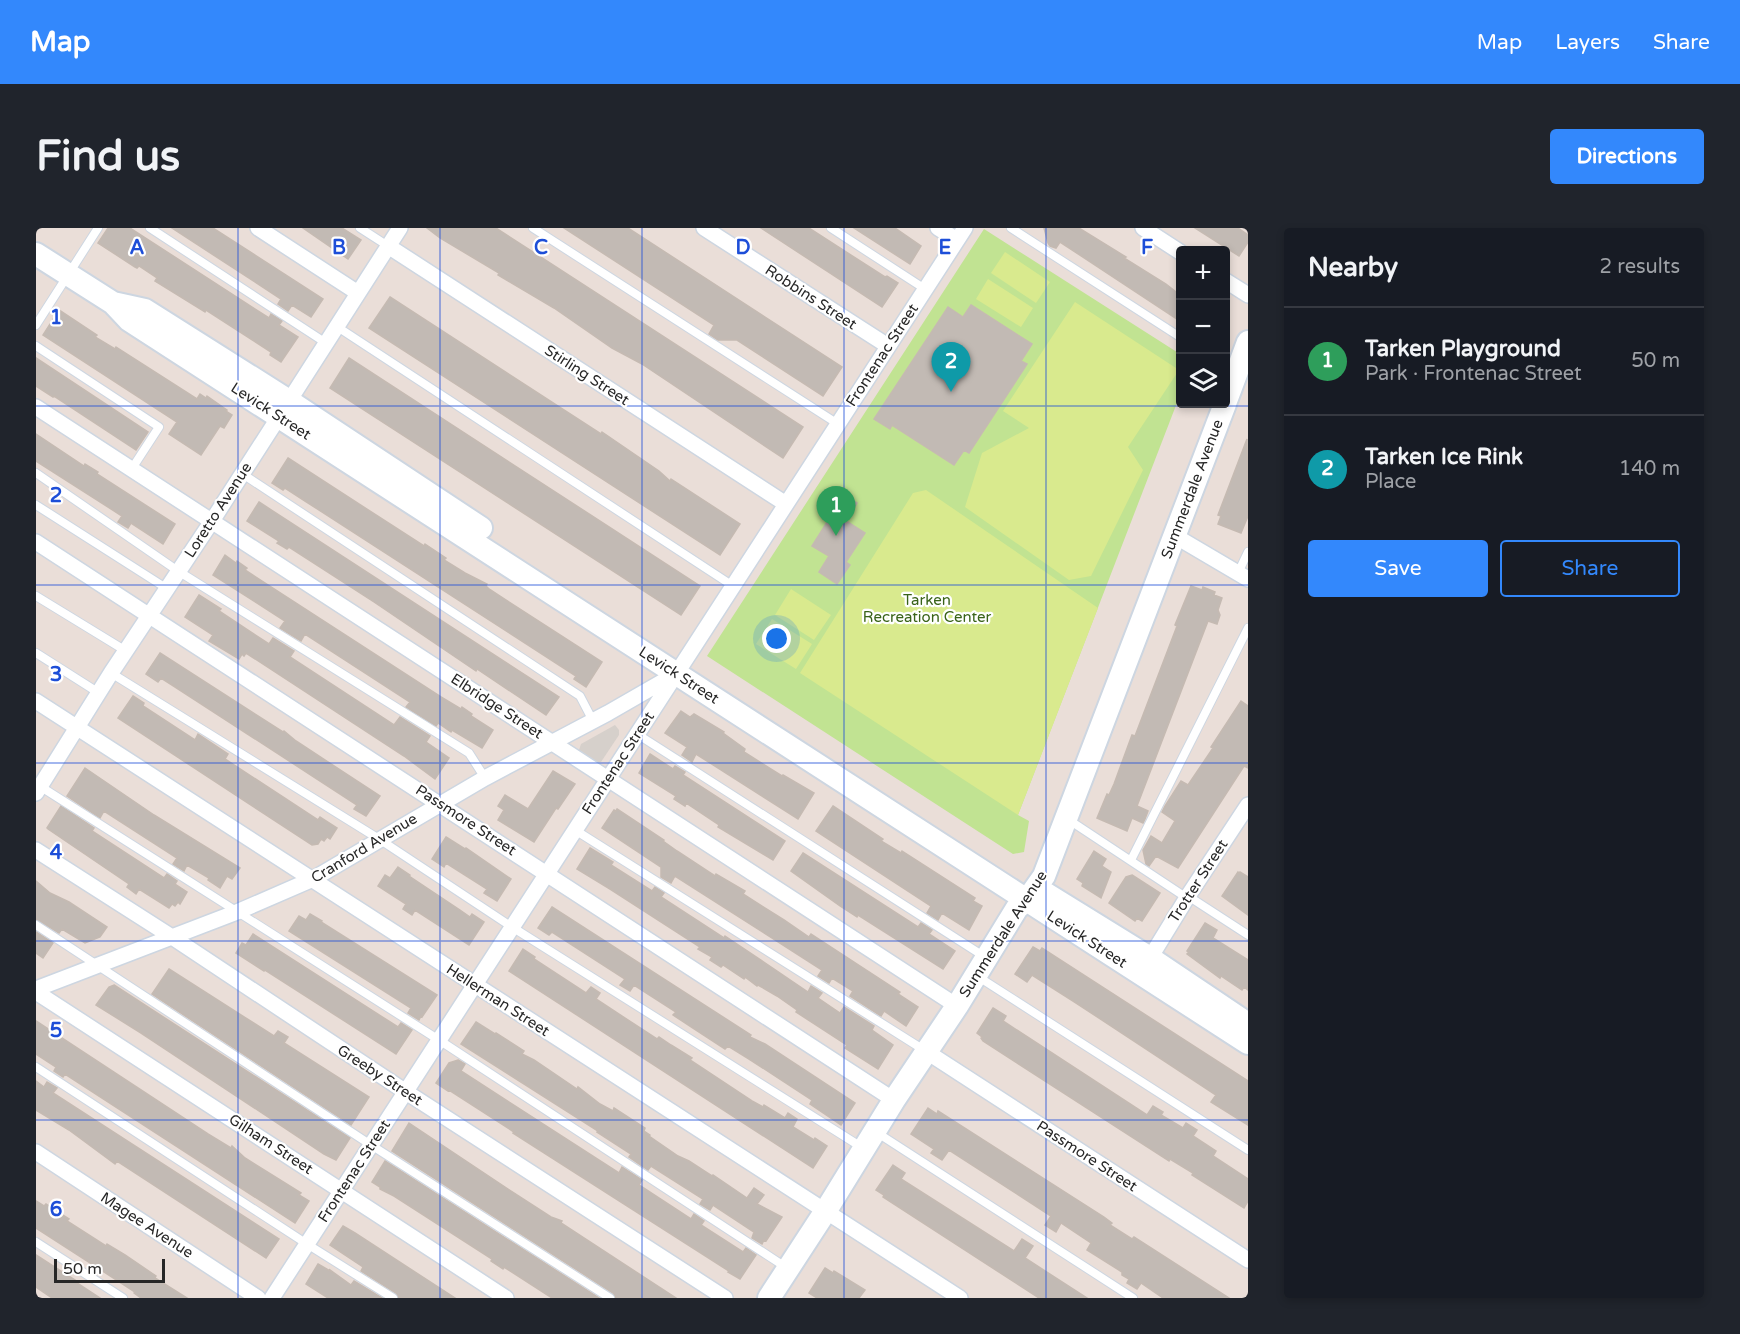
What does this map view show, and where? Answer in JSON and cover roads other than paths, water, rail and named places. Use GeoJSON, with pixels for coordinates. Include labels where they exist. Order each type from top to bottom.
{"type":"FeatureCollection","features":[{"type":"Feature","properties":{"kind":"main road","name":"Levick Street"},"geometry":{"type":"LineString","coordinates":[[36,254],[113,303],[129,320],[284,409],[1031,893],[1248,1043]]}},
{"type":"Feature","properties":{"kind":"main road","name":"Summerdale Avenue"},"geometry":{"type":"LineString","coordinates":[[1230,385],[1248,342]]}},
{"type":"Feature","properties":{"kind":"main road","name":"Summerdale Avenue"},"geometry":{"type":"LineString","coordinates":[[775,1296],[788,1269],[894,1100],[957,1006],[1017,908],[1044,876],[1223,408]]}},
{"type":"Feature","properties":{"kind":"main road","name":"Levick Street"},"geometry":{"type":"LineString","coordinates":[[1031,893],[1150,958],[1248,1024]]}},
{"type":"Feature","properties":{"kind":"street"},"geometry":{"type":"LineString","coordinates":[[258,228],[358,292]]}},
{"type":"Feature","properties":{"kind":"street","name":"Loretto Avenue"},"geometry":{"type":"LineString","coordinates":[[37,788],[400,228]]}},
{"type":"Feature","properties":{"kind":"street","name":"Robbins Street"},"geometry":{"type":"LineString","coordinates":[[704,228],[888,346]]}},
{"type":"Feature","properties":{"kind":"street"},"geometry":{"type":"LineString","coordinates":[[938,228],[961,234]]}},
{"type":"Feature","properties":{"kind":"street"},"geometry":{"type":"LineString","coordinates":[[1143,228],[1176,249]]}},
{"type":"Feature","properties":{"kind":"street","name":"Frontenac Street"},"geometry":{"type":"LineString","coordinates":[[272,1298],[961,234]]}},
{"type":"Feature","properties":{"kind":"street","name":"Stirling Street"},"geometry":{"type":"LineString","coordinates":[[388,246],[786,504]]}},
{"type":"Feature","properties":{"kind":"street"},"geometry":{"type":"LineString","coordinates":[[1230,284],[1248,295]]}},
{"type":"Feature","properties":{"kind":"street","name":"Elbridge Street"},"geometry":{"type":"LineString","coordinates":[[36,407],[957,1006]]}},
{"type":"Feature","properties":{"kind":"street"},"geometry":{"type":"LineString","coordinates":[[1174,536],[1243,576]]}},
{"type":"Feature","properties":{"kind":"street","name":"Passmore Street"},"geometry":{"type":"LineString","coordinates":[[36,542],[894,1100]]}},
{"type":"Feature","properties":{"kind":"street","name":"Cranford Avenue"},"geometry":{"type":"LineString","coordinates":[[36,990],[237,912],[313,879],[440,803],[593,721],[681,667]]}},
{"type":"Feature","properties":{"kind":"street","name":"Hellerman Street"},"geometry":{"type":"LineString","coordinates":[[36,701],[960,1298]]}},
{"type":"Feature","properties":{"kind":"street","name":"Trotter Street"},"geometry":{"type":"LineString","coordinates":[[1150,958],[1248,805]]}},
{"type":"Feature","properties":{"kind":"street","name":"Greeby Street"},"geometry":{"type":"LineString","coordinates":[[36,850],[725,1298]]}},
{"type":"Feature","properties":{"kind":"street","name":"Gilham Street"},"geometry":{"type":"LineString","coordinates":[[36,990],[506,1298]]}},
{"type":"Feature","properties":{"kind":"street","name":"Passmore Street"},"geometry":{"type":"LineString","coordinates":[[927,1052],[1248,1260]]}},
{"type":"Feature","properties":{"kind":"street","name":"Magee Avenue"},"geometry":{"type":"LineString","coordinates":[[36,1152],[258,1298]]}},
{"type":"Feature","properties":{"kind":"lane"},"geometry":{"type":"LineString","coordinates":[[36,325],[98,228]]}},
{"type":"Feature","properties":{"kind":"lane"},"geometry":{"type":"LineString","coordinates":[[150,228],[326,343]]}},
{"type":"Feature","properties":{"kind":"lane"},"geometry":{"type":"LineString","coordinates":[[360,228],[388,246]]}},
{"type":"Feature","properties":{"kind":"lane"},"geometry":{"type":"LineString","coordinates":[[533,228],[838,424]]}},
{"type":"Feature","properties":{"kind":"lane"},"geometry":{"type":"LineString","coordinates":[[831,228],[925,289]]}},
{"type":"Feature","properties":{"kind":"lane"},"geometry":{"type":"LineString","coordinates":[[1011,228],[1176,334]]}},
{"type":"Feature","properties":{"kind":"lane"},"geometry":{"type":"LineString","coordinates":[[336,326],[733,586]]}},
{"type":"Feature","properties":{"kind":"lane"},"geometry":{"type":"LineString","coordinates":[[36,346],[159,427],[131,470]]}},
{"type":"Feature","properties":{"kind":"lane"},"geometry":{"type":"LineString","coordinates":[[36,473],[178,571],[470,753],[485,778]]}},
{"type":"Feature","properties":{"kind":"lane"},"geometry":{"type":"LineString","coordinates":[[242,473],[580,696],[593,721]]}},
{"type":"Feature","properties":{"kind":"lane"},"geometry":{"type":"LineString","coordinates":[[36,505],[166,588]]}},
{"type":"Feature","properties":{"kind":"lane"},"geometry":{"type":"LineString","coordinates":[[1243,576],[1248,552]]}},
{"type":"Feature","properties":{"kind":"lane"},"geometry":{"type":"LineString","coordinates":[[36,596],[126,651]]}},
{"type":"Feature","properties":{"kind":"lane"},"geometry":{"type":"LineString","coordinates":[[1131,860],[1248,628]]}},
{"type":"Feature","properties":{"kind":"lane"},"geometry":{"type":"LineString","coordinates":[[36,653],[99,693]]}},
{"type":"Feature","properties":{"kind":"lane"},"geometry":{"type":"LineString","coordinates":[[111,673],[379,839],[512,927],[1133,1298]]}},
{"type":"Feature","properties":{"kind":"lane"},"geometry":{"type":"LineString","coordinates":[[637,734],[981,966],[1248,1150]]}},
{"type":"Feature","properties":{"kind":"lane"},"geometry":{"type":"LineString","coordinates":[[37,788],[439,1040],[788,1269]]}},
{"type":"Feature","properties":{"kind":"lane"},"geometry":{"type":"LineString","coordinates":[[1066,818],[1248,934]]}},
{"type":"Feature","properties":{"kind":"lane"},"geometry":{"type":"LineString","coordinates":[[575,830],[927,1052]]}},
{"type":"Feature","properties":{"kind":"lane"},"geometry":{"type":"LineString","coordinates":[[36,925],[371,1145],[610,1298]]}},
{"type":"Feature","properties":{"kind":"lane"},"geometry":{"type":"LineString","coordinates":[[36,1067],[393,1298]]}},
{"type":"Feature","properties":{"kind":"lane"},"geometry":{"type":"LineString","coordinates":[[36,1242],[123,1298]]}},
{"type":"Feature","properties":{"kind":"place","name":"Tarken Ice Rink"},"geometry":{"type":"Point","coordinates":[951,392]}},
{"type":"Feature","properties":{"kind":"place","name":"Tarken Playground"},"geometry":{"type":"Point","coordinates":[836,536]}},
{"type":"Feature","properties":{"kind":"park label","name":"Tarken Recreation Center"},"geometry":{"type":"Point","coordinates":[927,608]}}]}
